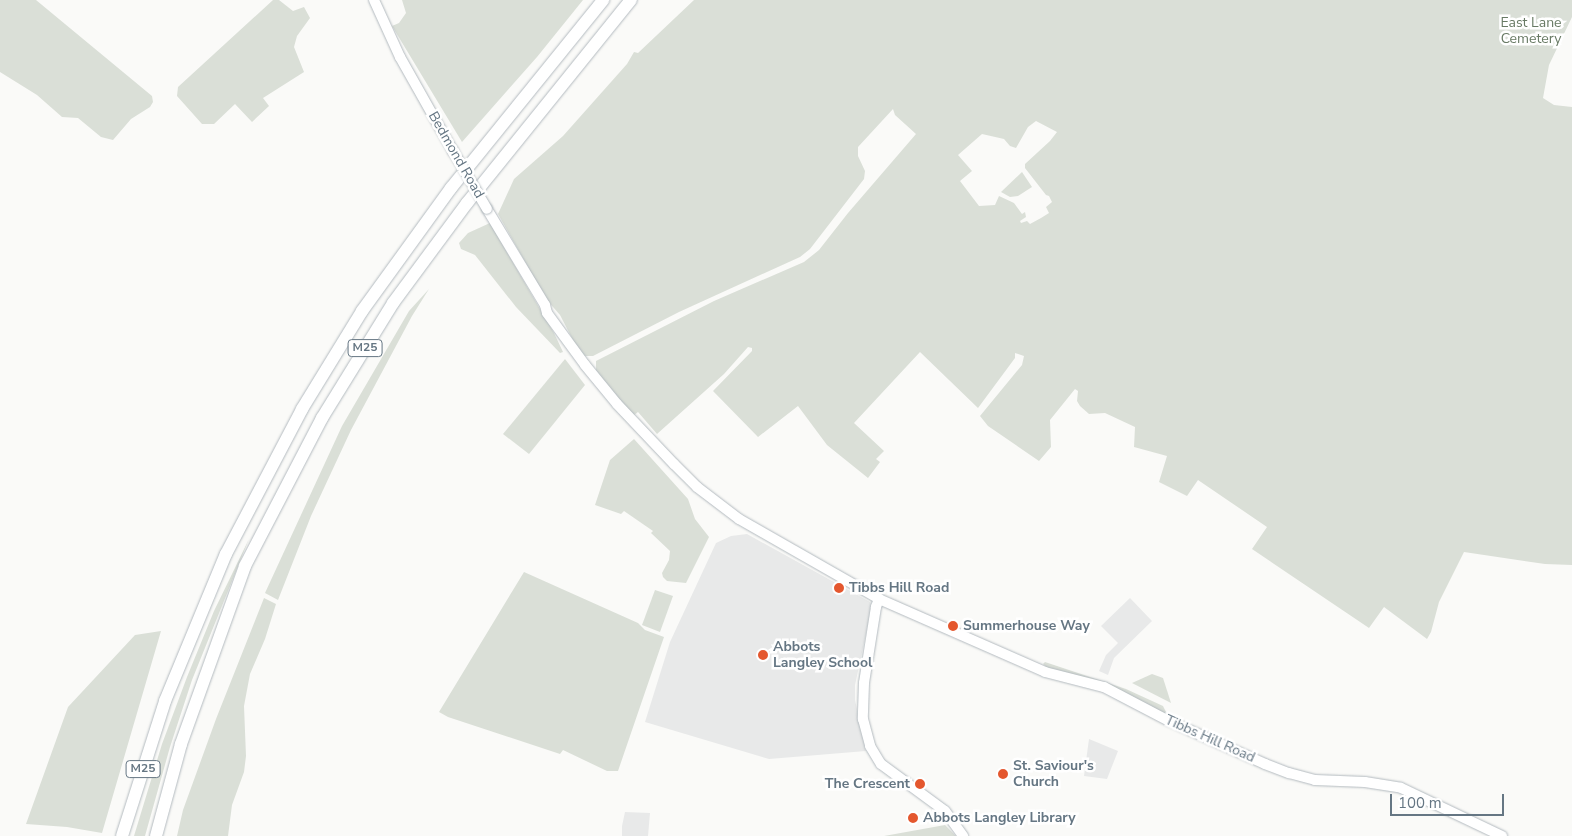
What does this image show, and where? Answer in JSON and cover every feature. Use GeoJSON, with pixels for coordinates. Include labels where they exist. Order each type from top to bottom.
{"type":"FeatureCollection","features":[{"type":"Feature","properties":{"kind":"highway","name":"M25"},"geometry":{"type":"LineString","coordinates":[[122,836],[165,701],[222,563],[256,492],[302,409],[362,312],[451,188],[603,0]]}},
{"type":"Feature","properties":{"kind":"highway","name":"M25"},"geometry":{"type":"LineString","coordinates":[[156,836],[181,744],[245,566],[322,418],[393,303],[467,203],[631,0]]}},
{"type":"Feature","properties":{"kind":"street","name":"Bedmond Road"},"geometry":{"type":"LineString","coordinates":[[374,0],[400,57],[487,209],[546,305],[548,313],[561,334],[617,404],[668,458],[697,487],[738,519]]}},
{"type":"Feature","properties":{"kind":"street","name":"Tibbs Hill Road"},"geometry":{"type":"LineString","coordinates":[[738,519],[880,599],[1045,672],[1104,687],[1168,721],[1283,771],[1315,780],[1365,782],[1400,788],[1502,836]]}},
{"type":"Feature","properties":{"kind":"street"},"geometry":{"type":"LineString","coordinates":[[880,599],[876,607],[864,683],[863,720],[868,739],[881,764],[945,811],[963,836]]}},
{"type":"Feature","properties":{"kind":"shaded area","name":"Abbots Langley School"},"geometry":{"type":"Polygon","coordinates":[[[747,534],[870,602],[872,606],[855,685],[855,700],[866,751],[769,759],[645,722],[670,642],[716,543],[731,536],[747,534]]]}},
{"type":"Feature","properties":{"kind":"shaded area"},"geometry":{"type":"Polygon","coordinates":[[[1130,598],[1152,621],[1114,658],[1108,675],[1099,671],[1106,655],[1118,643],[1101,626],[1130,598]]]}},
{"type":"Feature","properties":{"kind":"shaded area"},"geometry":{"type":"Polygon","coordinates":[[[1089,739],[1118,751],[1107,779],[1084,776],[1089,739]]]}},
{"type":"Feature","properties":{"kind":"shaded area"},"geometry":{"type":"Polygon","coordinates":[[[625,812],[650,813],[648,836],[622,836],[625,812]]]}},
{"type":"Feature","properties":{"kind":"green space"},"geometry":{"type":"Polygon","coordinates":[[[0,0],[36,0],[152,96],[153,102],[150,107],[131,119],[113,140],[101,137],[78,118],[62,117],[37,95],[0,72],[0,0]]]}},
{"type":"Feature","properties":{"kind":"green space"},"geometry":{"type":"Polygon","coordinates":[[[273,0],[279,0],[293,11],[304,7],[310,18],[297,36],[294,47],[304,72],[263,98],[269,106],[252,122],[235,104],[214,124],[202,124],[177,96],[178,87],[273,0]]]}},
{"type":"Feature","properties":{"kind":"green space"},"geometry":{"type":"Polygon","coordinates":[[[402,0],[583,0],[537,57],[462,142],[392,26],[399,23],[406,13],[402,0]]]}},
{"type":"Feature","properties":{"kind":"green space","name":"East Lane Cemetery"},"geometry":{"type":"Polygon","coordinates":[[[694,0],[1572,0],[1572,17],[1549,65],[1543,98],[1554,105],[1572,107],[1572,565],[1545,564],[1464,552],[1439,602],[1431,632],[1427,639],[1384,607],[1369,628],[1252,549],[1267,527],[1198,480],[1187,496],[1159,482],[1167,456],[1134,447],[1135,427],[1105,413],[1089,414],[1077,401],[1078,391],[1075,389],[1050,420],[1051,447],[1039,461],[988,426],[980,416],[1022,365],[1024,356],[1015,353],[1015,358],[978,408],[920,352],[854,423],[884,451],[876,459],[880,462],[868,478],[827,445],[798,406],[758,437],[713,391],[752,351],[752,348],[748,347],[724,374],[657,434],[638,412],[633,416],[596,372],[596,361],[714,301],[804,262],[819,250],[916,134],[895,115],[893,109],[858,147],[858,156],[865,171],[864,179],[810,249],[800,257],[679,312],[593,356],[584,356],[575,344],[560,315],[546,299],[498,214],[514,179],[563,136],[627,64],[634,52],[638,53],[694,0]],[[1036,121],[1028,127],[1016,148],[1010,146],[1004,139],[982,134],[958,155],[972,171],[960,181],[979,206],[995,205],[999,196],[1014,203],[1022,214],[1025,212],[1026,217],[1020,221],[1021,223],[1027,221],[1030,224],[1049,213],[1046,207],[1052,202],[1025,168],[1025,164],[1057,132],[1036,121]]]}},
{"type":"Feature","properties":{"kind":"green space"},"geometry":{"type":"Polygon","coordinates":[[[1022,172],[1032,187],[1018,196],[1010,197],[1001,192],[1022,172]]]}},
{"type":"Feature","properties":{"kind":"green space"},"geometry":{"type":"Polygon","coordinates":[[[490,223],[554,333],[563,352],[560,353],[516,307],[475,255],[461,249],[459,243],[468,233],[490,223]]]}},
{"type":"Feature","properties":{"kind":"green space"},"geometry":{"type":"Polygon","coordinates":[[[429,289],[412,316],[351,430],[311,516],[278,600],[265,593],[342,426],[409,311],[429,289]]]}},
{"type":"Feature","properties":{"kind":"green space"},"geometry":{"type":"Polygon","coordinates":[[[565,359],[585,385],[529,454],[503,434],[565,359]]]}},
{"type":"Feature","properties":{"kind":"green space"},"geometry":{"type":"Polygon","coordinates":[[[634,439],[688,499],[695,519],[709,537],[686,583],[667,581],[663,577],[662,573],[669,560],[670,551],[651,533],[653,531],[624,511],[621,514],[595,505],[610,460],[634,439]]]}},
{"type":"Feature","properties":{"kind":"green space"},"geometry":{"type":"Polygon","coordinates":[[[249,539],[192,680],[170,747],[145,836],[134,836],[162,744],[187,677],[214,611],[249,539]]]}},
{"type":"Feature","properties":{"kind":"green space"},"geometry":{"type":"Polygon","coordinates":[[[524,572],[638,623],[645,630],[664,637],[618,771],[607,771],[563,750],[560,754],[448,717],[439,712],[524,572]]]}},
{"type":"Feature","properties":{"kind":"green space"},"geometry":{"type":"Polygon","coordinates":[[[655,590],[673,596],[660,632],[642,625],[655,590]]]}},
{"type":"Feature","properties":{"kind":"green space"},"geometry":{"type":"Polygon","coordinates":[[[264,598],[276,604],[265,639],[250,674],[244,706],[246,756],[244,772],[232,805],[228,836],[177,836],[183,810],[216,719],[264,598]]]}},
{"type":"Feature","properties":{"kind":"green space"},"geometry":{"type":"Polygon","coordinates":[[[161,631],[102,833],[67,827],[26,824],[68,707],[135,635],[161,631]]]}},
{"type":"Feature","properties":{"kind":"green space"},"geometry":{"type":"Polygon","coordinates":[[[1045,662],[1126,689],[1163,706],[1166,712],[1164,714],[1046,667],[1043,664],[1045,662]]]}},
{"type":"Feature","properties":{"kind":"green space"},"geometry":{"type":"Polygon","coordinates":[[[1152,674],[1163,678],[1171,703],[1132,683],[1152,674]]]}},
{"type":"Feature","properties":{"kind":"green space"},"geometry":{"type":"Polygon","coordinates":[[[945,825],[956,836],[884,836],[945,825]]]}},
{"type":"Feature","properties":{"kind":"place","name":"Tibbs Hill Road"},"geometry":{"type":"Point","coordinates":[839,588]}},
{"type":"Feature","properties":{"kind":"place","name":"Summerhouse Way"},"geometry":{"type":"Point","coordinates":[953,626]}},
{"type":"Feature","properties":{"kind":"place","name":"Abbots Langley School"},"geometry":{"type":"Point","coordinates":[763,655]}},
{"type":"Feature","properties":{"kind":"place","name":"St. Saviour's Church"},"geometry":{"type":"Point","coordinates":[1003,774]}},
{"type":"Feature","properties":{"kind":"place","name":"The Crescent"},"geometry":{"type":"Point","coordinates":[920,784]}},
{"type":"Feature","properties":{"kind":"place","name":"Abbots Langley Library"},"geometry":{"type":"Point","coordinates":[913,818]}}]}
